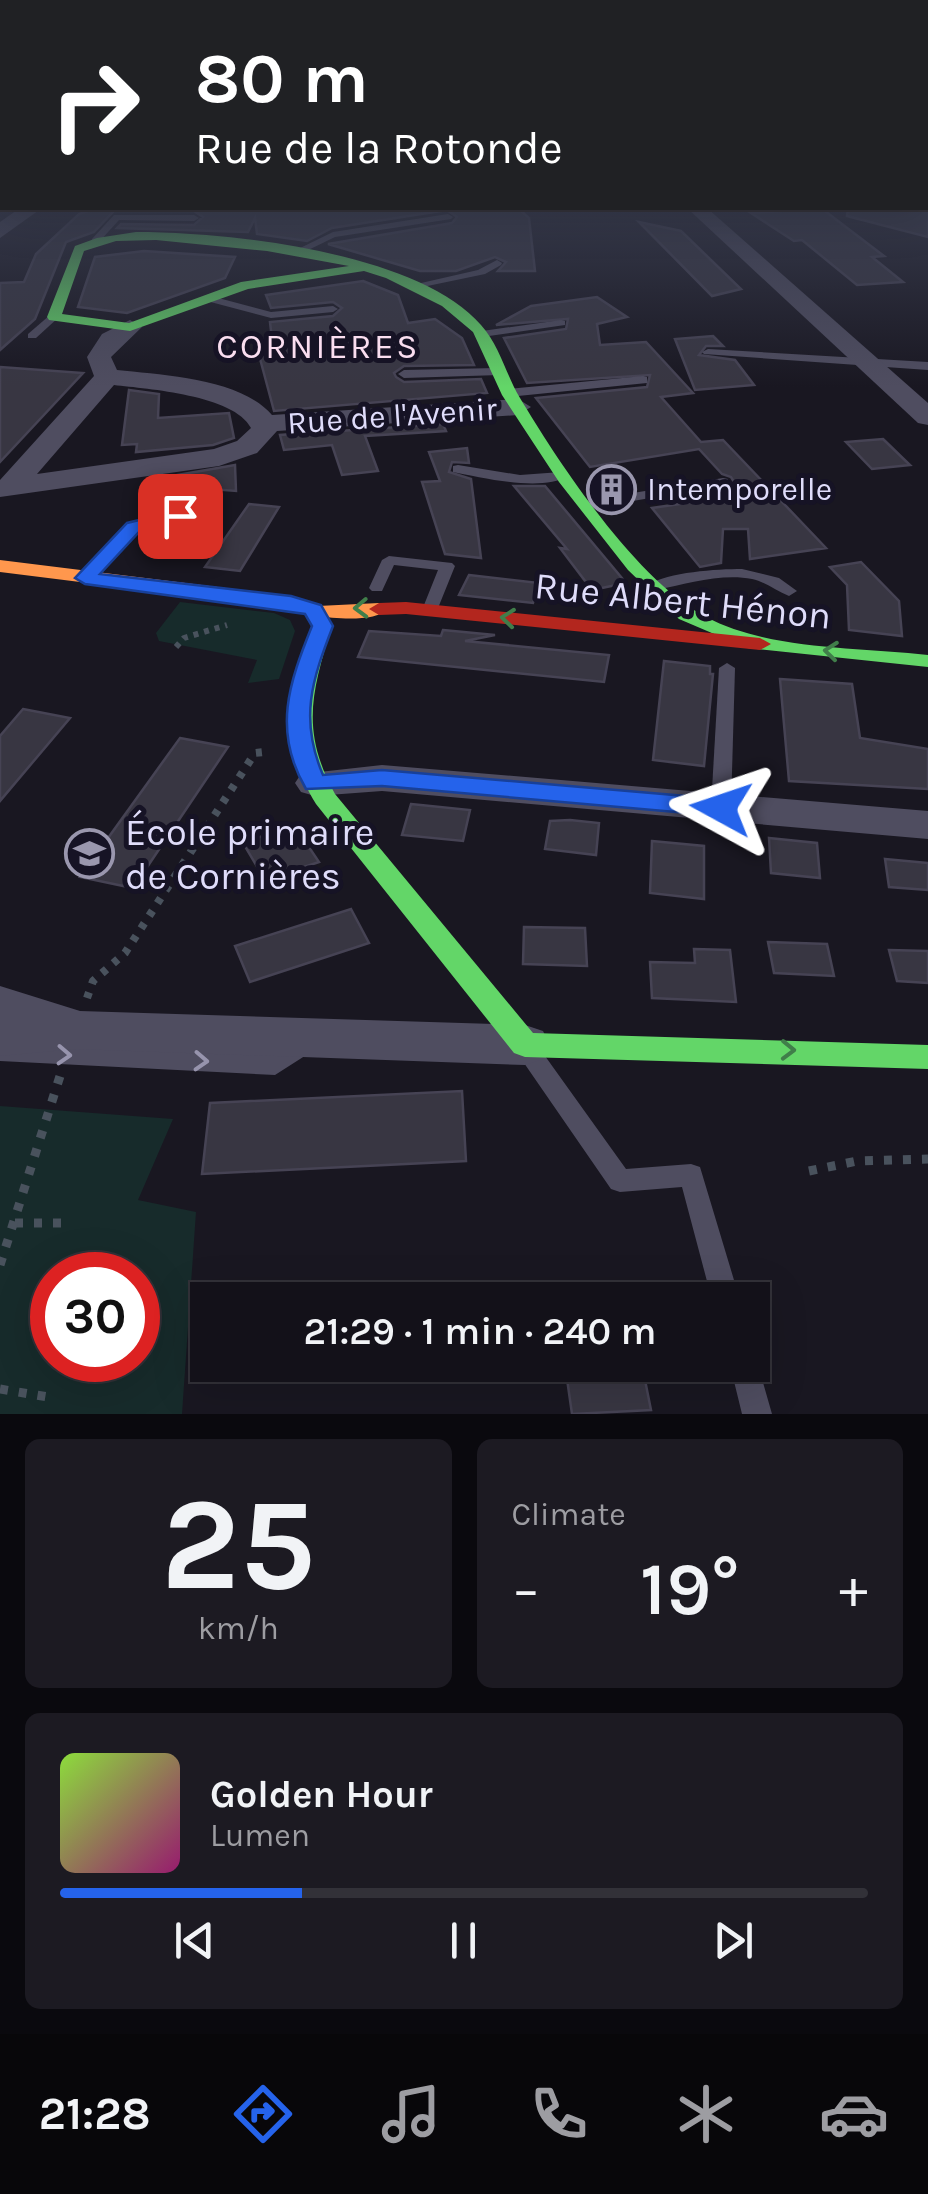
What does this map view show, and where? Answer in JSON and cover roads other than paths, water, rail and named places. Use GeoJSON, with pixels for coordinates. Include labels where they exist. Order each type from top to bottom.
{"type":"FeatureCollection","features":[{"type":"Feature","properties":{"kind":"street"},"geometry":{"type":"LineString","coordinates":[[54,318],[77,255]]}},
{"type":"Feature","properties":{"kind":"street","name":"Rue de l'Avenir"},"geometry":{"type":"LineString","coordinates":[[312,255],[413,286],[452,306],[482,334],[496,372],[561,476],[664,609],[747,642]]}},
{"type":"Feature","properties":{"kind":"street"},"geometry":{"type":"LineString","coordinates":[[748,255],[928,417]]}},
{"type":"Feature","properties":{"kind":"street","name":"Rue de l'Avenir"},"geometry":{"type":"LineString","coordinates":[[107,376],[99,357],[111,339],[130,326],[246,285],[359,269]]}},
{"type":"Feature","properties":{"kind":"street","name":"Rue de l'Avenir"},"geometry":{"type":"LineString","coordinates":[[54,318],[130,326]]}},
{"type":"Feature","properties":{"kind":"street","name":"Rue de l'Avenir"},"geometry":{"type":"LineString","coordinates":[[107,376],[176,384],[251,409],[266,424]]}},
{"type":"Feature","properties":{"kind":"street","name":"Rue de l'Avenir"},"geometry":{"type":"LineString","coordinates":[[5,492],[107,376]]}},
{"type":"Feature","properties":{"kind":"street","name":"Rue de l'Avenir"},"geometry":{"type":"LineString","coordinates":[[266,424],[513,400]]}},
{"type":"Feature","properties":{"kind":"street","name":"Rue de l'Avenir"},"geometry":{"type":"LineString","coordinates":[[5,492],[219,457],[254,443],[266,424]]}},
{"type":"Feature","properties":{"kind":"street","name":"Rue Albert Hénon"},"geometry":{"type":"LineString","coordinates":[[0,566],[298,603],[316,612],[361,607],[664,609],[747,642],[928,660]]}},
{"type":"Feature","properties":{"kind":"street"},"geometry":{"type":"LineString","coordinates":[[316,612],[322,626],[296,702],[307,766],[524,1045]]}},
{"type":"Feature","properties":{"kind":"street"},"geometry":{"type":"LineString","coordinates":[[307,766],[382,778],[928,825]]}},
{"type":"Feature","properties":{"kind":"street"},"geometry":{"type":"LineString","coordinates":[[0,1006],[40,1014],[75,1030]]}},
{"type":"Feature","properties":{"kind":"street"},"geometry":{"type":"LineString","coordinates":[[0,1036],[75,1030],[928,1057]]}},
{"type":"Feature","properties":{"kind":"lane","name":"Rue de l'Avenir"},"geometry":{"type":"LineString","coordinates":[[413,286],[482,272],[497,263]]}},
{"type":"Feature","properties":{"kind":"lane"},"geometry":{"type":"LineString","coordinates":[[207,298],[285,316],[333,309]]}},
{"type":"Feature","properties":{"kind":"lane"},"geometry":{"type":"LineString","coordinates":[[32,336],[54,318]]}},
{"type":"Feature","properties":{"kind":"lane"},"geometry":{"type":"LineString","coordinates":[[482,334],[561,323]]}},
{"type":"Feature","properties":{"kind":"lane"},"geometry":{"type":"LineString","coordinates":[[708,352],[928,366]]}},
{"type":"Feature","properties":{"kind":"lane","name":"Rue de l'Avenir"},"geometry":{"type":"LineString","coordinates":[[404,374],[496,372]]}},
{"type":"Feature","properties":{"kind":"lane","name":"Rue de l'Avenir"},"geometry":{"type":"LineString","coordinates":[[513,400],[644,380]]}},
{"type":"Feature","properties":{"kind":"lane","name":"Rue de l'Avenir"},"geometry":{"type":"LineString","coordinates":[[458,469],[520,480],[561,476]]}},
{"type":"Feature","properties":{"kind":"lane"},"geometry":{"type":"LineString","coordinates":[[584,505],[724,482]]}},
{"type":"Feature","properties":{"kind":"lane"},"geometry":{"type":"LineString","coordinates":[[85,578],[134,527],[180,516]]}},
{"type":"Feature","properties":{"kind":"lane"},"geometry":{"type":"LineString","coordinates":[[377,588],[389,560],[447,566],[430,610]]}},
{"type":"Feature","properties":{"kind":"lane"},"geometry":{"type":"LineString","coordinates":[[664,609],[747,571],[772,578],[789,591]]}},
{"type":"Feature","properties":{"kind":"lane"},"geometry":{"type":"LineString","coordinates":[[721,808],[726,668]]}},
{"type":"Feature","properties":{"kind":"lane"},"geometry":{"type":"LineString","coordinates":[[0,1052],[276,1065],[308,1040]]}},
{"type":"Feature","properties":{"kind":"lane"},"geometry":{"type":"LineString","coordinates":[[524,1045],[620,1180],[691,1175],[721,1282]]}},
{"type":"Feature","properties":{"kind":"lane"},"geometry":{"type":"LineString","coordinates":[[749,1382],[757,1414]]}},
{"type":"Feature","properties":{"kind":"place","name":"Intemporelle"},"geometry":{"type":"Point","coordinates":[612,489]}},
{"type":"Feature","properties":{"kind":"place","name":"École primaire de Cornières"},"geometry":{"type":"Point","coordinates":[90,854]}},
{"type":"Feature","properties":{"kind":"district","name":"CORNIÈRES"},"geometry":{"type":"Point","coordinates":[318,346]}}]}
